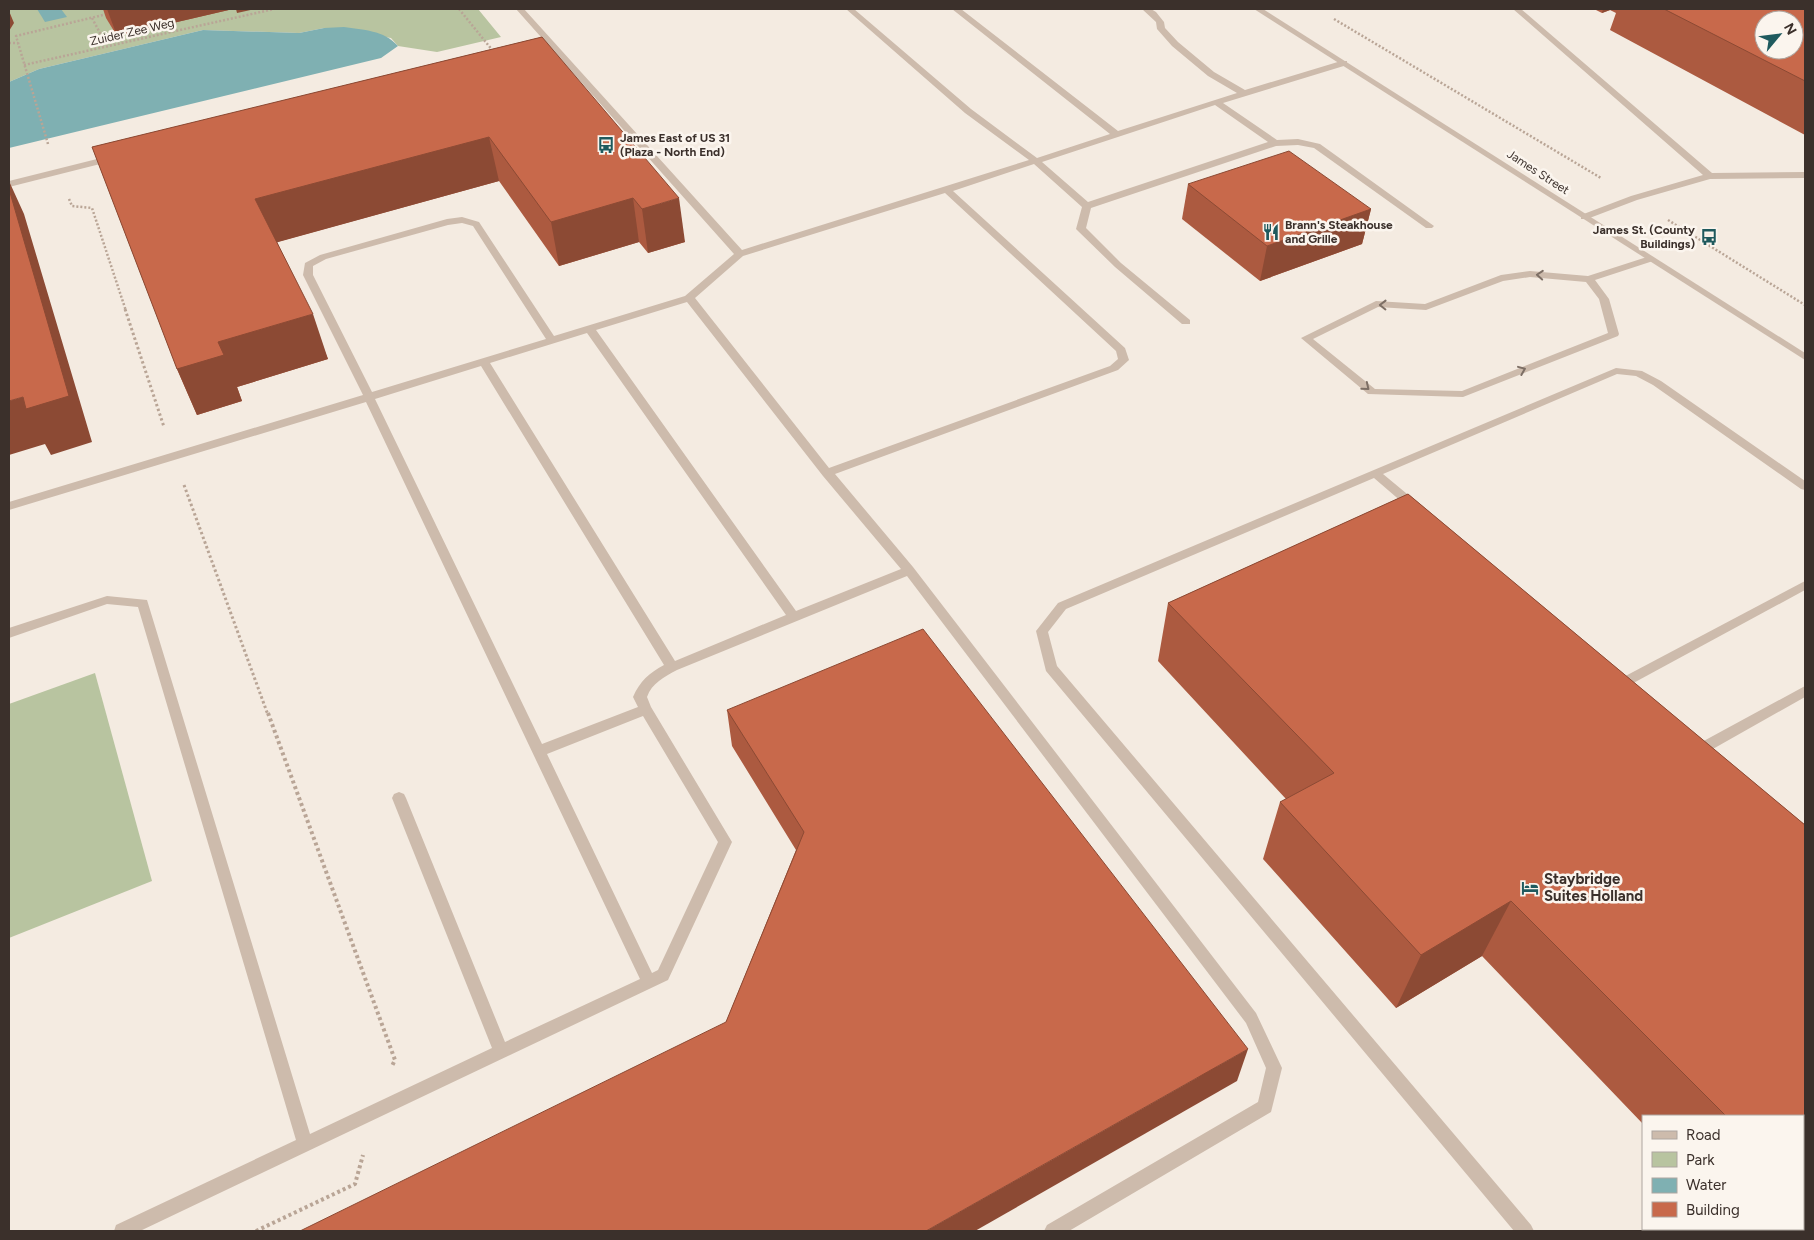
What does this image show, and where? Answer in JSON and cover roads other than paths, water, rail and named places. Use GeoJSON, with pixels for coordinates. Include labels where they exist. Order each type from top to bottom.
{"type":"FeatureCollection","features":[{"type":"Feature","properties":{"kind":"street"},"geometry":{"type":"LineString","coordinates":[[520,9],[550,50],[740,254]]}},
{"type":"Feature","properties":{"kind":"street"},"geometry":{"type":"LineString","coordinates":[[850,9],[968,111],[1036,161],[1088,206]]}},
{"type":"Feature","properties":{"kind":"street"},"geometry":{"type":"LineString","coordinates":[[956,9],[1116,134]]}},
{"type":"Feature","properties":{"kind":"street"},"geometry":{"type":"LineString","coordinates":[[1146,9],[1157,18],[1161,29],[1175,44],[1211,74],[1245,94]]}},
{"type":"Feature","properties":{"kind":"street","name":"James Street"},"geometry":{"type":"LineString","coordinates":[[1258,9],[1805,357]]}},
{"type":"Feature","properties":{"kind":"street"},"geometry":{"type":"LineString","coordinates":[[1517,9],[1710,176]]}},
{"type":"Feature","properties":{"kind":"street"},"geometry":{"type":"LineString","coordinates":[[9,506],[369,398],[688,298],[740,254],[1344,63]]}},
{"type":"Feature","properties":{"kind":"street"},"geometry":{"type":"LineString","coordinates":[[1216,102],[1276,143]]}},
{"type":"Feature","properties":{"kind":"street"},"geometry":{"type":"LineString","coordinates":[[1088,206],[1276,143],[1298,142],[1317,146],[1429,226]]}},
{"type":"Feature","properties":{"kind":"street"},"geometry":{"type":"LineString","coordinates":[[9,184],[126,155]]}},
{"type":"Feature","properties":{"kind":"street"},"geometry":{"type":"LineString","coordinates":[[1584,216],[1634,198],[1710,176],[1805,175]]}},
{"type":"Feature","properties":{"kind":"street"},"geometry":{"type":"LineString","coordinates":[[828,473],[1114,368],[1124,360],[1121,350],[947,190]]}},
{"type":"Feature","properties":{"kind":"street"},"geometry":{"type":"LineString","coordinates":[[1088,206],[1081,229],[1118,265],[1186,322]]}},
{"type":"Feature","properties":{"kind":"street"},"geometry":{"type":"LineString","coordinates":[[552,341],[476,224],[462,220],[447,222],[323,257],[308,265],[308,275],[369,398],[649,982]]}},
{"type":"Feature","properties":{"kind":"street"},"geometry":{"type":"LineString","coordinates":[[1589,279],[1604,299],[1614,334],[1463,394],[1372,392],[1306,338],[1376,304],[1426,307],[1501,278],[1530,274],[1589,279],[1650,259]]}},
{"type":"Feature","properties":{"kind":"street"},"geometry":{"type":"LineString","coordinates":[[688,298],[828,473],[909,570],[1252,1018],[1274,1068],[1266,1107],[1053,1231]]}},
{"type":"Feature","properties":{"kind":"street"},"geometry":{"type":"LineString","coordinates":[[590,329],[794,617]]}},
{"type":"Feature","properties":{"kind":"street"},"geometry":{"type":"LineString","coordinates":[[484,362],[672,667]]}},
{"type":"Feature","properties":{"kind":"street"},"geometry":{"type":"LineString","coordinates":[[1525,1231],[1051,668],[1042,631],[1062,606],[1616,371],[1638,373],[1657,383],[1805,486]]}},
{"type":"Feature","properties":{"kind":"street"},"geometry":{"type":"LineString","coordinates":[[1375,473],[1420,512]]}},
{"type":"Feature","properties":{"kind":"street"},"geometry":{"type":"LineString","coordinates":[[122,1231],[663,975],[725,842],[646,709],[640,697],[644,686],[655,676],[672,667],[909,570]]}},
{"type":"Feature","properties":{"kind":"street"},"geometry":{"type":"LineString","coordinates":[[1635,696],[1617,680],[1805,586]]}},
{"type":"Feature","properties":{"kind":"street"},"geometry":{"type":"LineString","coordinates":[[9,633],[107,600],[143,603],[305,1144]]}},
{"type":"Feature","properties":{"kind":"street"},"geometry":{"type":"LineString","coordinates":[[1699,750],[1805,691]]}},
{"type":"Feature","properties":{"kind":"street"},"geometry":{"type":"LineString","coordinates":[[539,751],[646,709]]}},
{"type":"Feature","properties":{"kind":"street"},"geometry":{"type":"LineString","coordinates":[[1685,738],[1713,763]]}},
{"type":"Feature","properties":{"kind":"street"},"geometry":{"type":"LineString","coordinates":[[399,798],[501,1052]]}},
{"type":"Feature","properties":{"kind":"water"},"geometry":{"type":"Polygon","coordinates":[[[37,9],[61,9],[67,17],[45,22],[37,9]]]}},
{"type":"Feature","properties":{"kind":"water"},"geometry":{"type":"Polygon","coordinates":[[[344,27],[380,34],[398,46],[381,58],[9,148],[9,82],[39,69],[203,30],[299,33],[324,28],[344,27]]]}},
{"type":"Feature","properties":{"kind":"place","name":"James East of US 31 (Plaza - North End)"},"geometry":{"type":"Point","coordinates":[606,145]}},
{"type":"Feature","properties":{"kind":"place","name":"Brann's Steakhouse and Grille"},"geometry":{"type":"Point","coordinates":[1271,232]}},
{"type":"Feature","properties":{"kind":"place","name":"James St. (County Buildings)"},"geometry":{"type":"Point","coordinates":[1709,237]}},
{"type":"Feature","properties":{"kind":"place","name":"Staybridge Suites Holland"},"geometry":{"type":"Point","coordinates":[1530,888]}}]}
